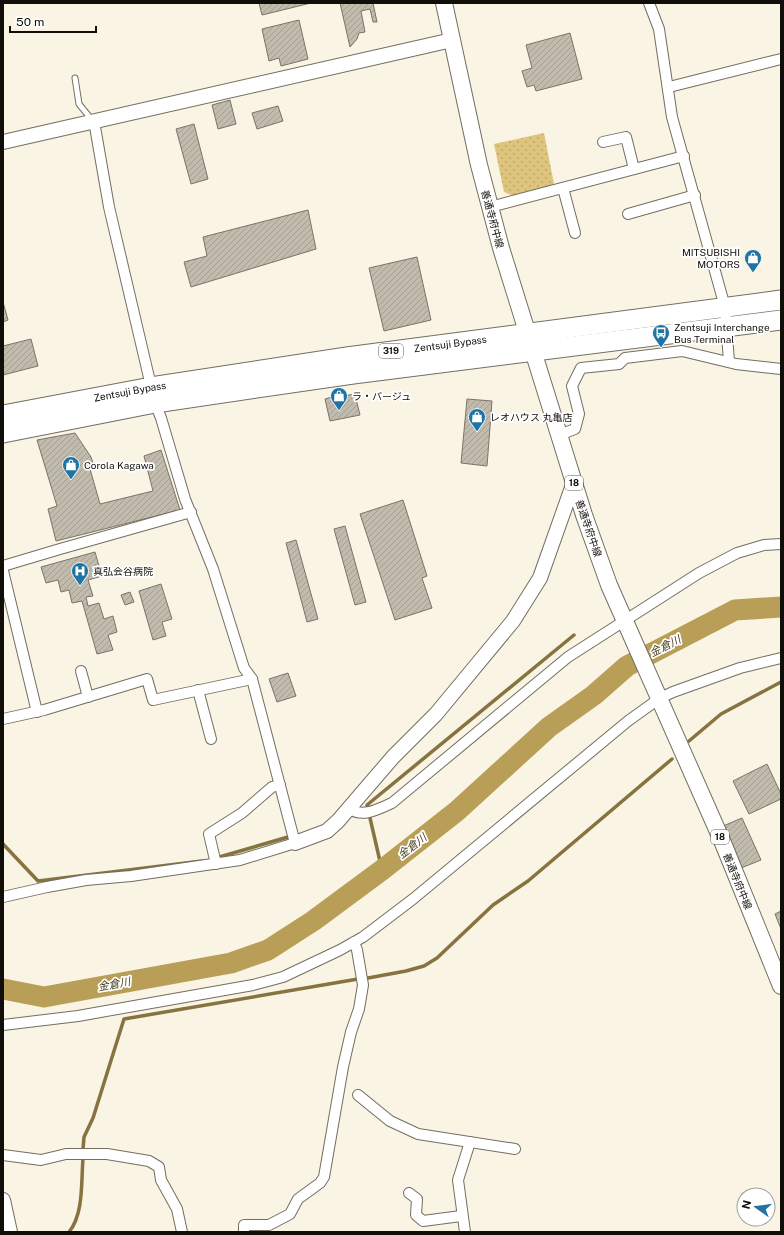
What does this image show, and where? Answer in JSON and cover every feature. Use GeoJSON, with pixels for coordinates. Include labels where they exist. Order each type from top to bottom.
{"type":"FeatureCollection","features":[{"type":"Feature","properties":{"kind":"highway","name":"Zentsuji Bypass"},"geometry":{"type":"LineString","coordinates":[[529,342],[725,307],[781,300]]}},
{"type":"Feature","properties":{"kind":"highway","name":"Zentsuji Bypass"},"geometry":{"type":"LineString","coordinates":[[3,433],[153,395],[347,357],[727,326],[781,320]]}},
{"type":"Feature","properties":{"kind":"highway","name":"Zentsuji Bypass"},"geometry":{"type":"LineString","coordinates":[[3,415],[153,395]]}},
{"type":"Feature","properties":{"kind":"main road","name":"善通寺府中線"},"geometry":{"type":"LineString","coordinates":[[444,3],[479,165],[490,207],[529,342],[598,554],[723,843],[779,977]]}},
{"type":"Feature","properties":{"kind":"street"},"geometry":{"type":"LineString","coordinates":[[649,3],[659,30],[669,87],[672,117],[725,307],[729,362]]}},
{"type":"Feature","properties":{"kind":"street"},"geometry":{"type":"LineString","coordinates":[[3,142],[452,40]]}},
{"type":"Feature","properties":{"kind":"street"},"geometry":{"type":"LineString","coordinates":[[669,87],[781,59]]}},
{"type":"Feature","properties":{"kind":"street"},"geometry":{"type":"LineString","coordinates":[[94,121],[109,207],[153,395],[185,499],[213,569],[244,668],[252,679],[295,843]]}},
{"type":"Feature","properties":{"kind":"street"},"geometry":{"type":"LineString","coordinates":[[603,142],[626,137],[634,169]]}},
{"type":"Feature","properties":{"kind":"street"},"geometry":{"type":"LineString","coordinates":[[490,207],[684,156]]}},
{"type":"Feature","properties":{"kind":"street"},"geometry":{"type":"LineString","coordinates":[[563,188],[575,233]]}},
{"type":"Feature","properties":{"kind":"street"},"geometry":{"type":"LineString","coordinates":[[628,214],[695,195]]}},
{"type":"Feature","properties":{"kind":"street"},"geometry":{"type":"LineString","coordinates":[[559,435],[574,429],[579,414],[572,386],[581,368],[618,364],[625,358],[682,351],[729,362],[781,369]]}},
{"type":"Feature","properties":{"kind":"street"},"geometry":{"type":"LineString","coordinates":[[3,897],[86,880],[216,860],[240,860],[295,843],[327,831],[350,809],[393,757],[436,714],[513,621],[540,578],[574,482]]}},
{"type":"Feature","properties":{"kind":"street"},"geometry":{"type":"LineString","coordinates":[[3,566],[191,512]]}},
{"type":"Feature","properties":{"kind":"street"},"geometry":{"type":"LineString","coordinates":[[350,809],[357,814],[368,812],[392,803],[568,657],[628,626],[699,573],[738,553],[764,545],[781,544]]}},
{"type":"Feature","properties":{"kind":"street"},"geometry":{"type":"LineString","coordinates":[[3,571],[37,712]]}},
{"type":"Feature","properties":{"kind":"street"},"geometry":{"type":"LineString","coordinates":[[3,1025],[78,1016],[253,985],[283,977],[354,942],[413,899],[658,694],[781,658]]}},
{"type":"Feature","properties":{"kind":"street"},"geometry":{"type":"LineString","coordinates":[[81,671],[88,697]]}},
{"type":"Feature","properties":{"kind":"street"},"geometry":{"type":"LineString","coordinates":[[3,719],[37,712],[147,679],[153,700],[252,679]]}},
{"type":"Feature","properties":{"kind":"street"},"geometry":{"type":"LineString","coordinates":[[198,690],[211,739]]}},
{"type":"Feature","properties":{"kind":"street"},"geometry":{"type":"LineString","coordinates":[[216,860],[209,834],[242,813],[272,788],[280,785]]}},
{"type":"Feature","properties":{"kind":"street"},"geometry":{"type":"LineString","coordinates":[[244,1232],[244,1225],[269,1225],[290,1214],[298,1199],[320,1183],[324,1177],[345,1060],[351,1032],[359,1009],[363,985],[357,950],[354,942]]}},
{"type":"Feature","properties":{"kind":"street"},"geometry":{"type":"LineString","coordinates":[[358,1095],[390,1121],[418,1134],[515,1149]]}},
{"type":"Feature","properties":{"kind":"street"},"geometry":{"type":"LineString","coordinates":[[465,1232],[458,1180],[470,1142]]}},
{"type":"Feature","properties":{"kind":"street"},"geometry":{"type":"LineString","coordinates":[[3,1155],[41,1160],[66,1154],[107,1154],[149,1161],[159,1166],[161,1180],[177,1209],[182,1232]]}},
{"type":"Feature","properties":{"kind":"street"},"geometry":{"type":"LineString","coordinates":[[409,1193],[417,1199],[416,1215],[423,1221],[462,1216]]}},
{"type":"Feature","properties":{"kind":"street"},"geometry":{"type":"LineString","coordinates":[[3,1200],[10,1232]]}},
{"type":"Feature","properties":{"kind":"lane"},"geometry":{"type":"LineString","coordinates":[[75,78],[79,104],[94,121]]}},
{"type":"Feature","properties":{"kind":"shaded area"},"geometry":{"type":"Polygon","coordinates":[[[544,133],[555,189],[516,197],[504,192],[494,144],[544,133]]]}},
{"type":"Feature","properties":{"kind":"building"},"geometry":{"type":"Polygon","coordinates":[[[259,3],[311,3],[262,15],[259,3]]]}},
{"type":"Feature","properties":{"kind":"building"},"geometry":{"type":"Polygon","coordinates":[[[340,3],[373,3],[377,22],[373,22],[370,9],[361,11],[365,32],[359,33],[357,39],[350,47],[340,3]]]}},
{"type":"Feature","properties":{"kind":"building"},"geometry":{"type":"Polygon","coordinates":[[[299,20],[308,59],[281,66],[279,58],[269,61],[262,29],[299,20]]]}},
{"type":"Feature","properties":{"kind":"building"},"geometry":{"type":"Polygon","coordinates":[[[570,33],[582,79],[536,91],[534,85],[527,87],[522,71],[532,68],[526,45],[570,33]]]}},
{"type":"Feature","properties":{"kind":"building"},"geometry":{"type":"Polygon","coordinates":[[[230,100],[236,124],[218,129],[212,105],[230,100]]]}},
{"type":"Feature","properties":{"kind":"building"},"geometry":{"type":"Polygon","coordinates":[[[278,106],[283,121],[257,129],[252,113],[278,106]]]}},
{"type":"Feature","properties":{"kind":"building"},"geometry":{"type":"Polygon","coordinates":[[[194,124],[208,179],[191,184],[176,129],[194,124]]]}},
{"type":"Feature","properties":{"kind":"building"},"geometry":{"type":"Polygon","coordinates":[[[308,210],[316,249],[191,287],[184,262],[207,256],[203,237],[308,210]]]}},
{"type":"Feature","properties":{"kind":"building"},"geometry":{"type":"Polygon","coordinates":[[[417,257],[431,320],[384,331],[369,268],[417,257]]]}},
{"type":"Feature","properties":{"kind":"building"},"geometry":{"type":"Polygon","coordinates":[[[3,302],[8,320],[3,322],[3,302]]]}},
{"type":"Feature","properties":{"kind":"building"},"geometry":{"type":"Polygon","coordinates":[[[31,339],[38,366],[3,375],[3,346],[31,339]]]}},
{"type":"Feature","properties":{"kind":"building"},"geometry":{"type":"Polygon","coordinates":[[[359,393],[360,398],[356,399],[360,415],[330,421],[325,399],[338,395],[339,397],[359,393]]]}},
{"type":"Feature","properties":{"kind":"building","name":"レオハウス 丸亀店"},"geometry":{"type":"Polygon","coordinates":[[[467,399],[492,401],[487,466],[461,463],[467,399]]]}},
{"type":"Feature","properties":{"kind":"building","name":"Corola Kagawa"},"geometry":{"type":"Polygon","coordinates":[[[75,433],[91,457],[95,469],[90,469],[100,504],[153,491],[144,456],[161,450],[180,510],[56,541],[48,509],[57,506],[37,440],[75,433]]]}},
{"type":"Feature","properties":{"kind":"building"},"geometry":{"type":"Polygon","coordinates":[[[403,500],[427,576],[422,578],[432,608],[395,620],[360,514],[403,500]]]}},
{"type":"Feature","properties":{"kind":"building"},"geometry":{"type":"Polygon","coordinates":[[[345,526],[366,602],[355,605],[334,529],[345,526]]]}},
{"type":"Feature","properties":{"kind":"building"},"geometry":{"type":"Polygon","coordinates":[[[296,540],[318,619],[307,622],[286,543],[296,540]]]}},
{"type":"Feature","properties":{"kind":"building"},"geometry":{"type":"Polygon","coordinates":[[[95,552],[102,576],[88,580],[93,596],[86,597],[88,606],[99,603],[104,619],[113,616],[117,632],[108,635],[113,650],[97,654],[82,601],[72,603],[69,590],[61,592],[58,580],[46,583],[41,567],[95,552]]]}},
{"type":"Feature","properties":{"kind":"building"},"geometry":{"type":"Polygon","coordinates":[[[161,584],[172,619],[162,622],[166,636],[153,640],[139,591],[161,584]]]}},
{"type":"Feature","properties":{"kind":"building"},"geometry":{"type":"Polygon","coordinates":[[[130,592],[134,602],[125,605],[121,595],[130,592]]]}},
{"type":"Feature","properties":{"kind":"building"},"geometry":{"type":"Polygon","coordinates":[[[288,673],[296,696],[277,702],[269,679],[288,673]]]}},
{"type":"Feature","properties":{"kind":"building"},"geometry":{"type":"Polygon","coordinates":[[[767,764],[781,794],[781,799],[749,814],[733,781],[767,764]]]}},
{"type":"Feature","properties":{"kind":"building"},"geometry":{"type":"Polygon","coordinates":[[[742,818],[761,860],[741,868],[723,826],[742,818]]]}},
{"type":"Feature","properties":{"kind":"building"},"geometry":{"type":"Polygon","coordinates":[[[781,911],[781,929],[775,914],[781,911]]]}},
{"type":"Feature","properties":{"kind":"waterway","name":"金倉川"},"geometry":{"type":"LineString","coordinates":[[3,989],[44,997],[231,963],[268,950],[313,921],[382,870],[457,811],[549,727],[594,695],[627,666],[735,610],[781,607]]}},
{"type":"Feature","properties":{"kind":"waterway"},"geometry":{"type":"LineString","coordinates":[[382,870],[367,805],[574,635]]}},
{"type":"Feature","properties":{"kind":"waterway"},"geometry":{"type":"LineString","coordinates":[[689,741],[721,714],[781,682]]}},
{"type":"Feature","properties":{"kind":"waterway"},"geometry":{"type":"LineString","coordinates":[[368,978],[424,966],[437,958],[493,905],[528,881],[672,759]]}},
{"type":"Feature","properties":{"kind":"waterway"},"geometry":{"type":"LineString","coordinates":[[216,858],[288,837]]}},
{"type":"Feature","properties":{"kind":"waterway"},"geometry":{"type":"LineString","coordinates":[[3,844],[38,881],[202,861]]}},
{"type":"Feature","properties":{"kind":"waterway"},"geometry":{"type":"LineString","coordinates":[[83,1149],[84,1137],[93,1118],[124,1019],[358,979]]}},
{"type":"Feature","properties":{"kind":"waterway"},"geometry":{"type":"LineString","coordinates":[[69,1232],[74,1225],[81,1197],[83,1159]]}},
{"type":"Feature","properties":{"kind":"place","name":"MITSUBISHI MOTORS"},"geometry":{"type":"Point","coordinates":[753,273]}},
{"type":"Feature","properties":{"kind":"place","name":"Zentsuji Interchange Bus Terminal"},"geometry":{"type":"Point","coordinates":[661,348]}},
{"type":"Feature","properties":{"kind":"place","name":"ラ・パージュ"},"geometry":{"type":"Point","coordinates":[339,411]}},
{"type":"Feature","properties":{"kind":"place","name":"レオハウス 丸亀店"},"geometry":{"type":"Point","coordinates":[477,432]}},
{"type":"Feature","properties":{"kind":"place","name":"Corola Kagawa"},"geometry":{"type":"Point","coordinates":[71,480]}},
{"type":"Feature","properties":{"kind":"place","name":"真弘会谷病院"},"geometry":{"type":"Point","coordinates":[80,586]}}]}
